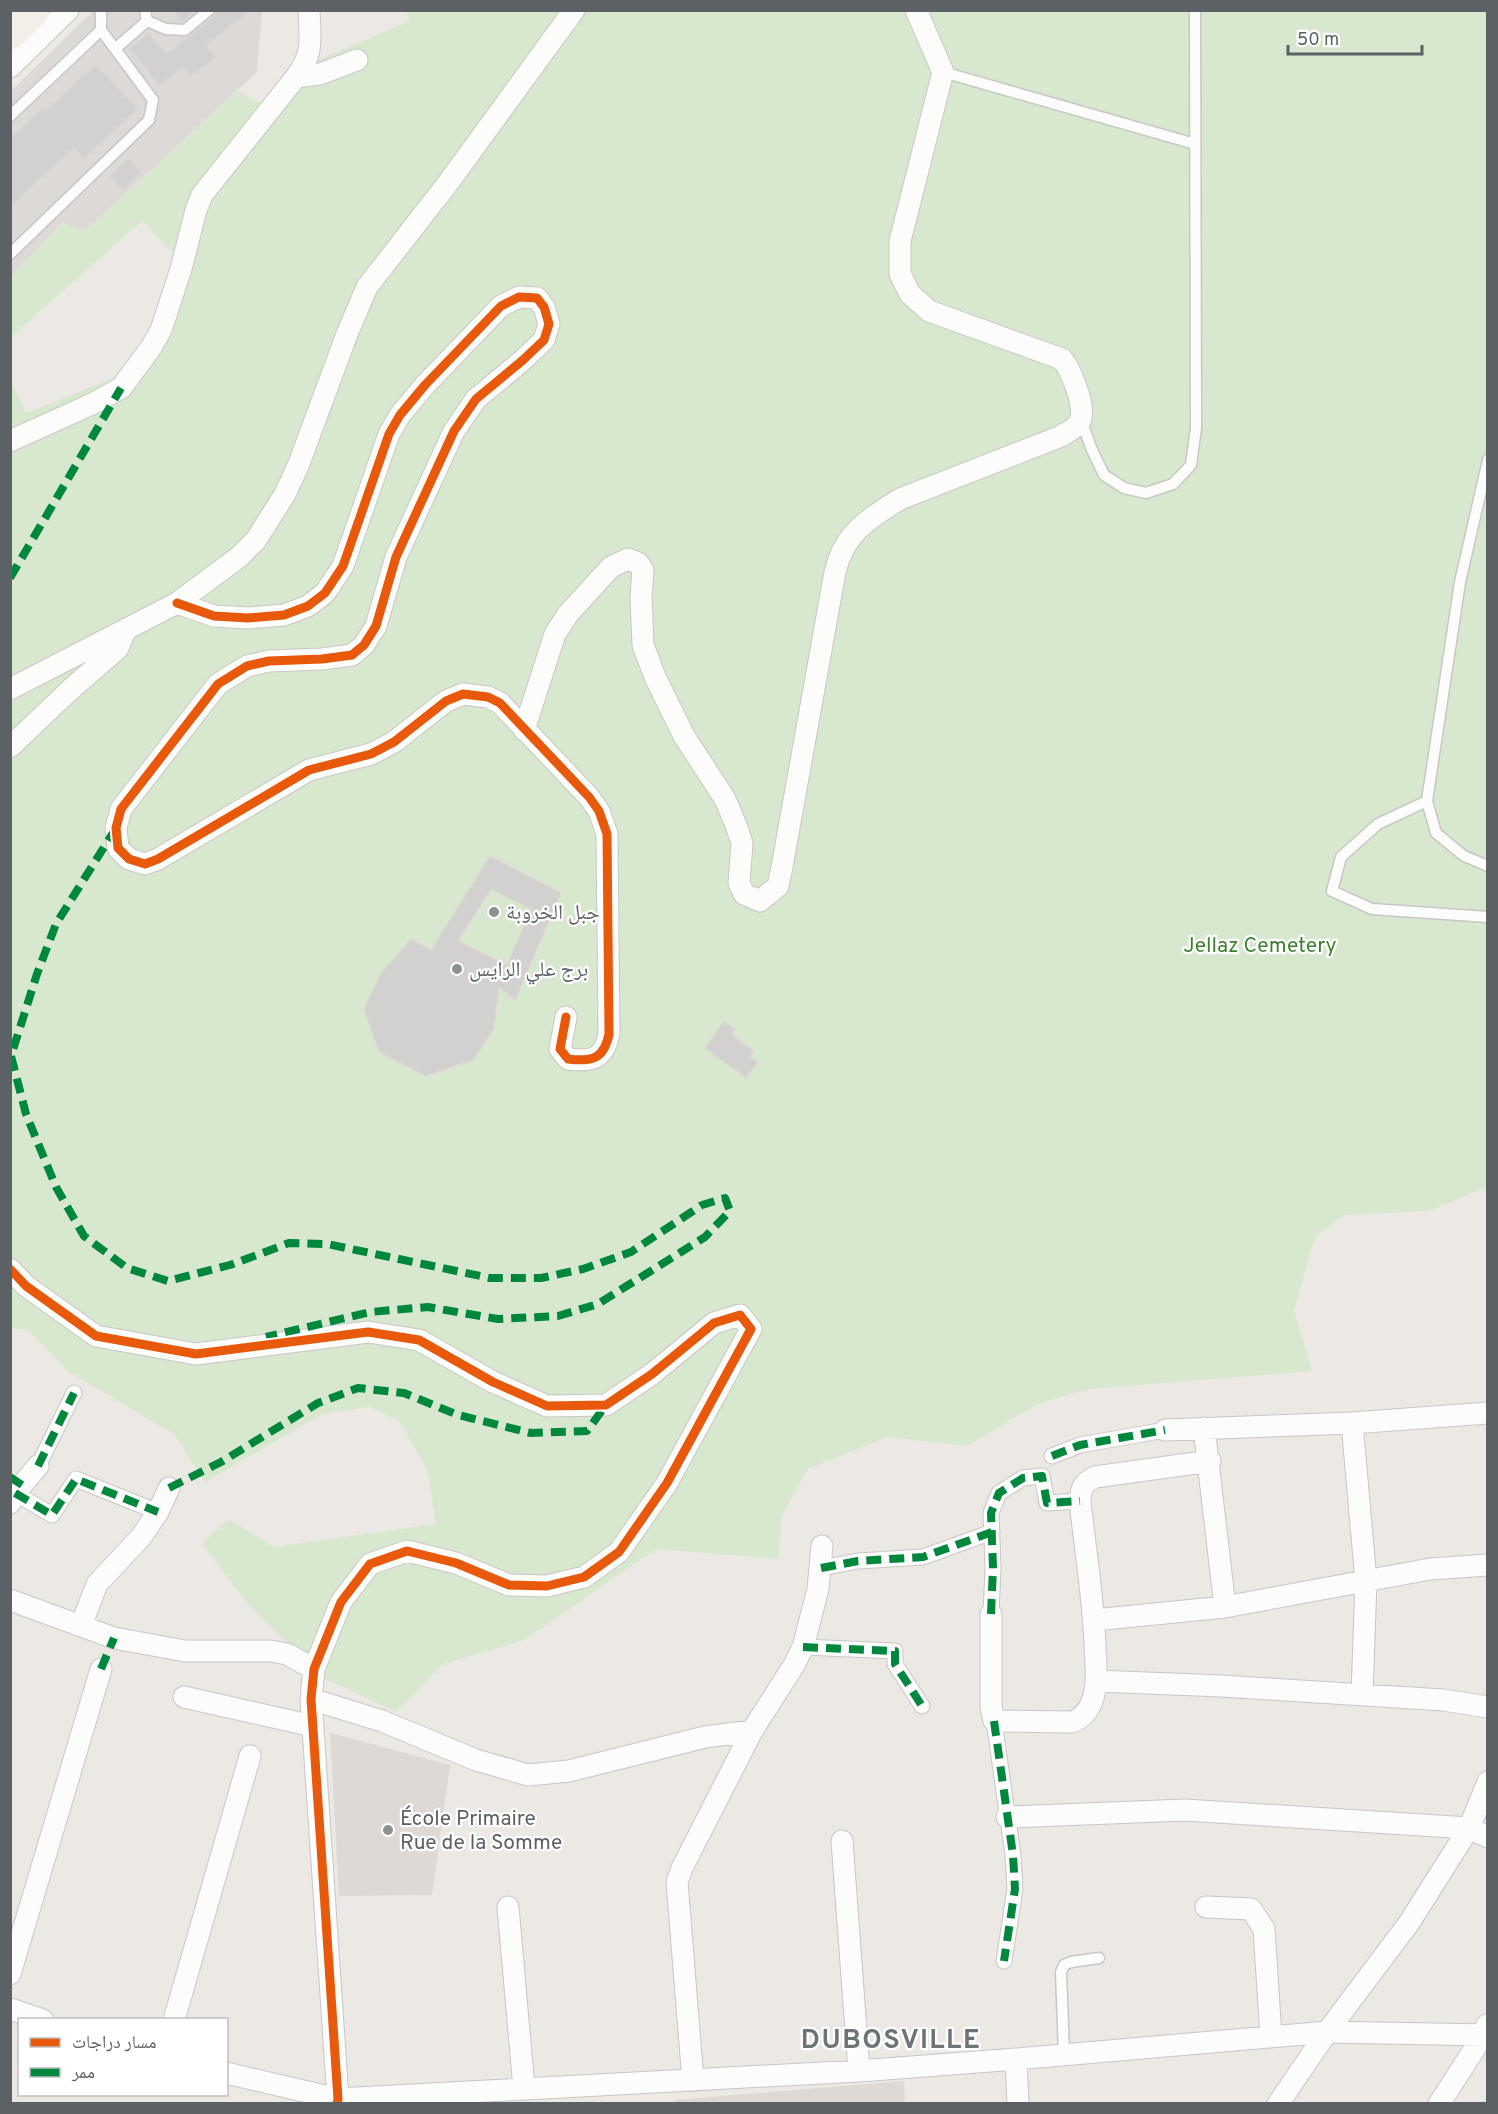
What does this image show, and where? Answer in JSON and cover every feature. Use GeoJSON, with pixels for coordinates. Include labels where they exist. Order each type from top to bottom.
{"type":"FeatureCollection","features":[{"type":"Feature","properties":{"kind":"main road"},"geometry":{"type":"LineString","coordinates":[[10,33],[33,10]]}},
{"type":"Feature","properties":{"kind":"street"},"geometry":{"type":"LineString","coordinates":[[10,67],[68,10]]}},
{"type":"Feature","properties":{"kind":"street"},"geometry":{"type":"LineString","coordinates":[[10,441],[92,404],[121,388],[150,349],[161,330],[202,195],[304,66],[309,54],[309,10]]}},
{"type":"Feature","properties":{"kind":"street"},"geometry":{"type":"LineString","coordinates":[[10,689],[177,603],[239,557],[256,540],[285,494],[298,466],[353,317],[368,287],[448,183],[574,10]]}},
{"type":"Feature","properties":{"kind":"street"},"geometry":{"type":"LineString","coordinates":[[524,730],[555,634],[568,614],[611,567],[627,559],[638,563],[643,570],[641,597],[643,645],[684,736],[725,799],[736,825],[742,843],[739,883],[744,894],[760,901],[778,886],[835,572],[843,549],[859,529],[876,514],[900,499],[1059,437],[1076,427],[1081,420],[1082,411],[1070,370],[1062,359],[929,310],[910,294],[900,274],[900,241],[943,72],[916,10]]}},
{"type":"Feature","properties":{"kind":"street"},"geometry":{"type":"LineString","coordinates":[[296,77],[320,74],[357,60]]}},
{"type":"Feature","properties":{"kind":"street"},"geometry":{"type":"LineString","coordinates":[[177,603],[214,616],[248,618],[284,615],[308,606],[324,593],[342,566],[389,434],[400,415],[458,349],[501,306],[519,297],[537,298],[544,308],[549,324],[544,340],[477,399],[454,431],[396,556],[376,626],[364,645],[352,655],[322,659],[269,661],[247,666],[218,684],[121,808],[116,828],[118,848],[129,859],[145,864],[158,859],[309,770],[371,754],[394,742],[446,701],[463,694],[488,697],[500,703],[589,797],[598,811],[607,834],[609,1034],[606,1048],[596,1058],[583,1061],[568,1059],[560,1049],[566,1017]]}},
{"type":"Feature","properties":{"kind":"street"},"geometry":{"type":"LineString","coordinates":[[10,747],[118,648],[126,629]]}},
{"type":"Feature","properties":{"kind":"street"},"geometry":{"type":"LineString","coordinates":[[10,1269],[26,1286],[96,1336],[196,1354],[368,1332],[419,1340],[493,1382],[547,1406],[606,1405],[652,1374],[714,1323],[740,1315],[751,1329],[667,1483],[620,1552],[584,1577],[547,1586],[509,1585],[456,1563],[407,1551],[370,1564],[341,1602],[314,1669],[311,1699],[337,2101]]}},
{"type":"Feature","properties":{"kind":"street"},"geometry":{"type":"LineString","coordinates":[[74,1393],[38,1466],[15,1489],[52,1515],[76,1479],[158,1512]]}},
{"type":"Feature","properties":{"kind":"street"},"geometry":{"type":"LineString","coordinates":[[1052,1456],[1080,1445],[1165,1430],[1352,1423],[1488,1413]]}},
{"type":"Feature","properties":{"kind":"street"},"geometry":{"type":"LineString","coordinates":[[1352,1423],[1366,1581],[1362,1695]]}},
{"type":"Feature","properties":{"kind":"street"},"geometry":{"type":"LineString","coordinates":[[1204,1428],[1210,1461],[1225,1607]]}},
{"type":"Feature","properties":{"kind":"street"},"geometry":{"type":"LineString","coordinates":[[994,1721],[1072,1722],[1080,1719],[1087,1712],[1092,1702],[1096,1681],[1094,1620],[1080,1501],[1081,1488],[1095,1477],[1210,1461]]}},
{"type":"Feature","properties":{"kind":"street"},"geometry":{"type":"LineString","coordinates":[[1004,1961],[1015,1889],[991,1706],[993,1568],[991,1513],[999,1493],[1023,1478],[1042,1476],[1047,1503],[1080,1501]]}},
{"type":"Feature","properties":{"kind":"street"},"geometry":{"type":"LineString","coordinates":[[81,1626],[97,1584],[135,1545],[158,1512],[169,1488]]}},
{"type":"Feature","properties":{"kind":"street"},"geometry":{"type":"LineString","coordinates":[[821,1568],[858,1561],[923,1557],[992,1532]]}},
{"type":"Feature","properties":{"kind":"street"},"geometry":{"type":"LineString","coordinates":[[693,2080],[677,1882],[752,1731],[803,1647],[818,1589],[822,1546]]}},
{"type":"Feature","properties":{"kind":"street"},"geometry":{"type":"LineString","coordinates":[[1094,1620],[1225,1607],[1430,1569],[1488,1565]]}},
{"type":"Feature","properties":{"kind":"street"},"geometry":{"type":"LineString","coordinates":[[10,1600],[114,1638],[168,1650],[287,1654],[314,1669]]}},
{"type":"Feature","properties":{"kind":"street"},"geometry":{"type":"LineString","coordinates":[[803,1647],[895,1650],[895,1664],[922,1707]]}},
{"type":"Feature","properties":{"kind":"street"},"geometry":{"type":"LineString","coordinates":[[10,1974],[101,1669]]}},
{"type":"Feature","properties":{"kind":"street"},"geometry":{"type":"LineString","coordinates":[[1096,1681],[1222,1686],[1443,1700],[1488,1707]]}},
{"type":"Feature","properties":{"kind":"street"},"geometry":{"type":"LineString","coordinates":[[184,1697],[313,1726]]}},
{"type":"Feature","properties":{"kind":"street"},"geometry":{"type":"LineString","coordinates":[[311,1699],[382,1721],[484,1763],[528,1775],[569,1771],[705,1737],[752,1731]]}},
{"type":"Feature","properties":{"kind":"street"},"geometry":{"type":"LineString","coordinates":[[174,2018],[250,1756]]}},
{"type":"Feature","properties":{"kind":"street"},"geometry":{"type":"LineString","coordinates":[[1278,2103],[1327,2032],[1478,1833],[1488,1782]]}},
{"type":"Feature","properties":{"kind":"street"},"geometry":{"type":"LineString","coordinates":[[1007,1817],[1185,1810],[1478,1833]]}},
{"type":"Feature","properties":{"kind":"street"},"geometry":{"type":"LineString","coordinates":[[843,1841],[859,2071]]}},
{"type":"Feature","properties":{"kind":"street"},"geometry":{"type":"LineString","coordinates":[[508,1906],[524,2088]]}},
{"type":"Feature","properties":{"kind":"street"},"geometry":{"type":"LineString","coordinates":[[1206,1907],[1251,1909],[1264,1929],[1271,2037]]}},
{"type":"Feature","properties":{"kind":"street"},"geometry":{"type":"LineString","coordinates":[[10,2009],[40,2018]]}},
{"type":"Feature","properties":{"kind":"street"},"geometry":{"type":"LineString","coordinates":[[228,2074],[337,2101],[524,2088],[859,2071],[1016,2060],[1327,2032],[1485,2039]]}},
{"type":"Feature","properties":{"kind":"street"},"geometry":{"type":"LineString","coordinates":[[1439,2103],[1485,2039]]}},
{"type":"Feature","properties":{"kind":"street"},"geometry":{"type":"LineString","coordinates":[[1016,2060],[1018,2103]]}},
{"type":"Feature","properties":{"kind":"lane"},"geometry":{"type":"LineString","coordinates":[[10,254],[149,120],[153,100],[101,30],[101,10]]}},
{"type":"Feature","properties":{"kind":"lane"},"geometry":{"type":"LineString","coordinates":[[115,49],[146,16],[165,29],[186,30],[209,10]]}},
{"type":"Feature","properties":{"kind":"lane"},"geometry":{"type":"LineString","coordinates":[[1081,420],[1104,475],[1124,488],[1146,493],[1173,484],[1191,465],[1196,428],[1195,10]]}},
{"type":"Feature","properties":{"kind":"lane"},"geometry":{"type":"LineString","coordinates":[[10,116],[101,30]]}},
{"type":"Feature","properties":{"kind":"lane"},"geometry":{"type":"LineString","coordinates":[[943,72],[1195,144]]}},
{"type":"Feature","properties":{"kind":"lane"},"geometry":{"type":"LineString","coordinates":[[1488,460],[1460,582],[1428,801],[1436,833],[1464,856],[1488,866]]}},
{"type":"Feature","properties":{"kind":"lane"},"geometry":{"type":"LineString","coordinates":[[1428,801],[1378,824],[1341,857],[1332,891],[1372,909],[1488,917]]}},
{"type":"Feature","properties":{"kind":"lane"},"geometry":{"type":"LineString","coordinates":[[1064,2054],[1061,1972],[1064,1965],[1071,1962],[1099,1958]]}},
{"type":"Feature","properties":{"kind":"shaded area"},"geometry":{"type":"Polygon","coordinates":[[[93,11],[262,11],[257,72],[85,231],[62,223],[11,277],[11,91],[93,11]]]}},
{"type":"Feature","properties":{"kind":"shaded area","name":"École Primaire Rue de la Somme"},"geometry":{"type":"Polygon","coordinates":[[[330,1733],[450,1765],[432,1895],[339,1896],[330,1733]]]}},
{"type":"Feature","properties":{"kind":"shaded area"},"geometry":{"type":"Polygon","coordinates":[[[904,2081],[905,2103],[676,2104],[675,2100],[904,2081]]]}},
{"type":"Feature","properties":{"kind":"green space","name":"Jellaz Cemetery"},"geometry":{"type":"Polygon","coordinates":[[[406,11],[1487,11],[1487,1187],[1429,1211],[1344,1215],[1315,1237],[1294,1310],[1312,1371],[1091,1389],[1039,1403],[967,1446],[887,1437],[808,1469],[781,1517],[779,1559],[656,1549],[524,1640],[443,1664],[396,1712],[323,1678],[247,1603],[202,1544],[228,1519],[274,1547],[436,1524],[427,1469],[399,1421],[370,1407],[323,1414],[205,1482],[174,1434],[67,1371],[28,1330],[11,1328],[10,378],[26,413],[116,377],[155,330],[178,259],[142,221],[11,337],[11,277],[62,223],[85,231],[237,91],[264,104],[287,73],[410,21],[406,11]]]}},
{"type":"Feature","properties":{"kind":"building"},"geometry":{"type":"Polygon","coordinates":[[[172,10],[197,10],[182,22],[172,10]]]}},
{"type":"Feature","properties":{"kind":"building"},"geometry":{"type":"Polygon","coordinates":[[[216,10],[251,10],[207,45],[216,57],[190,77],[183,67],[159,86],[129,48],[149,33],[166,54],[214,16],[216,10]]]}},
{"type":"Feature","properties":{"kind":"building"},"geometry":{"type":"Polygon","coordinates":[[[96,64],[138,109],[84,159],[74,148],[10,207],[10,138],[43,107],[46,110],[96,64]]]}},
{"type":"Feature","properties":{"kind":"building"},"geometry":{"type":"Polygon","coordinates":[[[128,158],[142,172],[123,190],[109,176],[128,158]]]}},
{"type":"Feature","properties":{"kind":"building","name":"برج علي الرايس"},"geometry":{"type":"Polygon","coordinates":[[[490,856],[561,893],[515,1000],[499,987],[494,1028],[473,1060],[426,1076],[379,1052],[364,1009],[381,973],[411,939],[431,950],[490,856]],[[491,889],[458,941],[507,965],[531,909],[491,889]]]}},
{"type":"Feature","properties":{"kind":"building"},"geometry":{"type":"Polygon","coordinates":[[[724,1021],[735,1029],[732,1035],[754,1051],[750,1057],[758,1062],[746,1078],[705,1048],[724,1021]]]}},
{"type":"Feature","properties":{"kind":"marked path"},"geometry":{"type":"LineString","coordinates":[[10,578],[121,388]]}},
{"type":"Feature","properties":{"kind":"marked path"},"geometry":{"type":"LineString","coordinates":[[116,828],[56,924],[37,974],[11,1056],[26,1114],[56,1187],[84,1236],[127,1268],[168,1281],[230,1265],[289,1243],[327,1244],[490,1278],[541,1278],[583,1269],[631,1252],[702,1205],[725,1198],[730,1211],[705,1237],[598,1304],[558,1316],[498,1319],[428,1307],[370,1312],[266,1337]]}},
{"type":"Feature","properties":{"kind":"marked path"},"geometry":{"type":"LineString","coordinates":[[169,1488],[221,1462],[318,1403],[358,1388],[404,1393],[458,1415],[531,1433],[587,1431],[606,1405]]}},
{"type":"Feature","properties":{"kind":"marked path"},"geometry":{"type":"LineString","coordinates":[[38,1466],[74,1393]]}},
{"type":"Feature","properties":{"kind":"marked path"},"geometry":{"type":"LineString","coordinates":[[1052,1456],[1080,1445],[1165,1430]]}},
{"type":"Feature","properties":{"kind":"marked path"},"geometry":{"type":"LineString","coordinates":[[991,1614],[993,1568],[991,1513],[999,1493],[1023,1478],[1042,1476],[1047,1503],[1080,1501]]}},
{"type":"Feature","properties":{"kind":"marked path"},"geometry":{"type":"LineString","coordinates":[[10,1477],[22,1485]]}},
{"type":"Feature","properties":{"kind":"marked path"},"geometry":{"type":"LineString","coordinates":[[15,1493],[52,1515],[76,1479],[158,1512]]}},
{"type":"Feature","properties":{"kind":"marked path"},"geometry":{"type":"LineString","coordinates":[[821,1568],[858,1561],[923,1557],[992,1532]]}},
{"type":"Feature","properties":{"kind":"marked path"},"geometry":{"type":"LineString","coordinates":[[101,1669],[114,1638]]}},
{"type":"Feature","properties":{"kind":"marked path"},"geometry":{"type":"LineString","coordinates":[[803,1647],[895,1651],[895,1664],[922,1706]]}},
{"type":"Feature","properties":{"kind":"marked path"},"geometry":{"type":"LineString","coordinates":[[994,1721],[1013,1855],[1015,1889],[1004,1961]]}},
{"type":"Feature","properties":{"kind":"cycle path"},"geometry":{"type":"LineString","coordinates":[[177,603],[214,616],[248,618],[284,615],[308,606],[325,593],[343,566],[389,434],[400,415],[425,385],[501,306],[519,297],[537,298],[544,307],[549,324],[544,340],[476,399],[454,431],[396,557],[376,626],[364,645],[352,655],[322,659],[269,661],[247,666],[218,684],[121,809],[116,828],[118,848],[129,859],[145,864],[158,859],[309,770],[371,754],[394,742],[446,701],[463,694],[488,697],[500,703],[589,797],[599,811],[607,834],[609,1034],[600,1054],[584,1060],[568,1059],[560,1049],[566,1017]]}},
{"type":"Feature","properties":{"kind":"cycle path"},"geometry":{"type":"LineString","coordinates":[[10,1269],[26,1286],[96,1336],[196,1354],[368,1332],[419,1340],[493,1382],[547,1406],[606,1405],[652,1374],[714,1323],[740,1315],[751,1329],[667,1483],[619,1552],[584,1577],[547,1586],[509,1585],[456,1563],[407,1551],[370,1564],[341,1602],[314,1669],[311,1699],[337,2104]]}},
{"type":"Feature","properties":{"kind":"place","name":"جبل الخروبة"},"geometry":{"type":"Point","coordinates":[494,912]}},
{"type":"Feature","properties":{"kind":"place","name":"برج علي الرايس"},"geometry":{"type":"Point","coordinates":[457,969]}},
{"type":"Feature","properties":{"kind":"place","name":"École Primaire Rue de la Somme"},"geometry":{"type":"Point","coordinates":[388,1830]}},
{"type":"Feature","properties":{"kind":"district","name":"DUBOSVILLE"},"geometry":{"type":"Point","coordinates":[891,2039]}}]}
